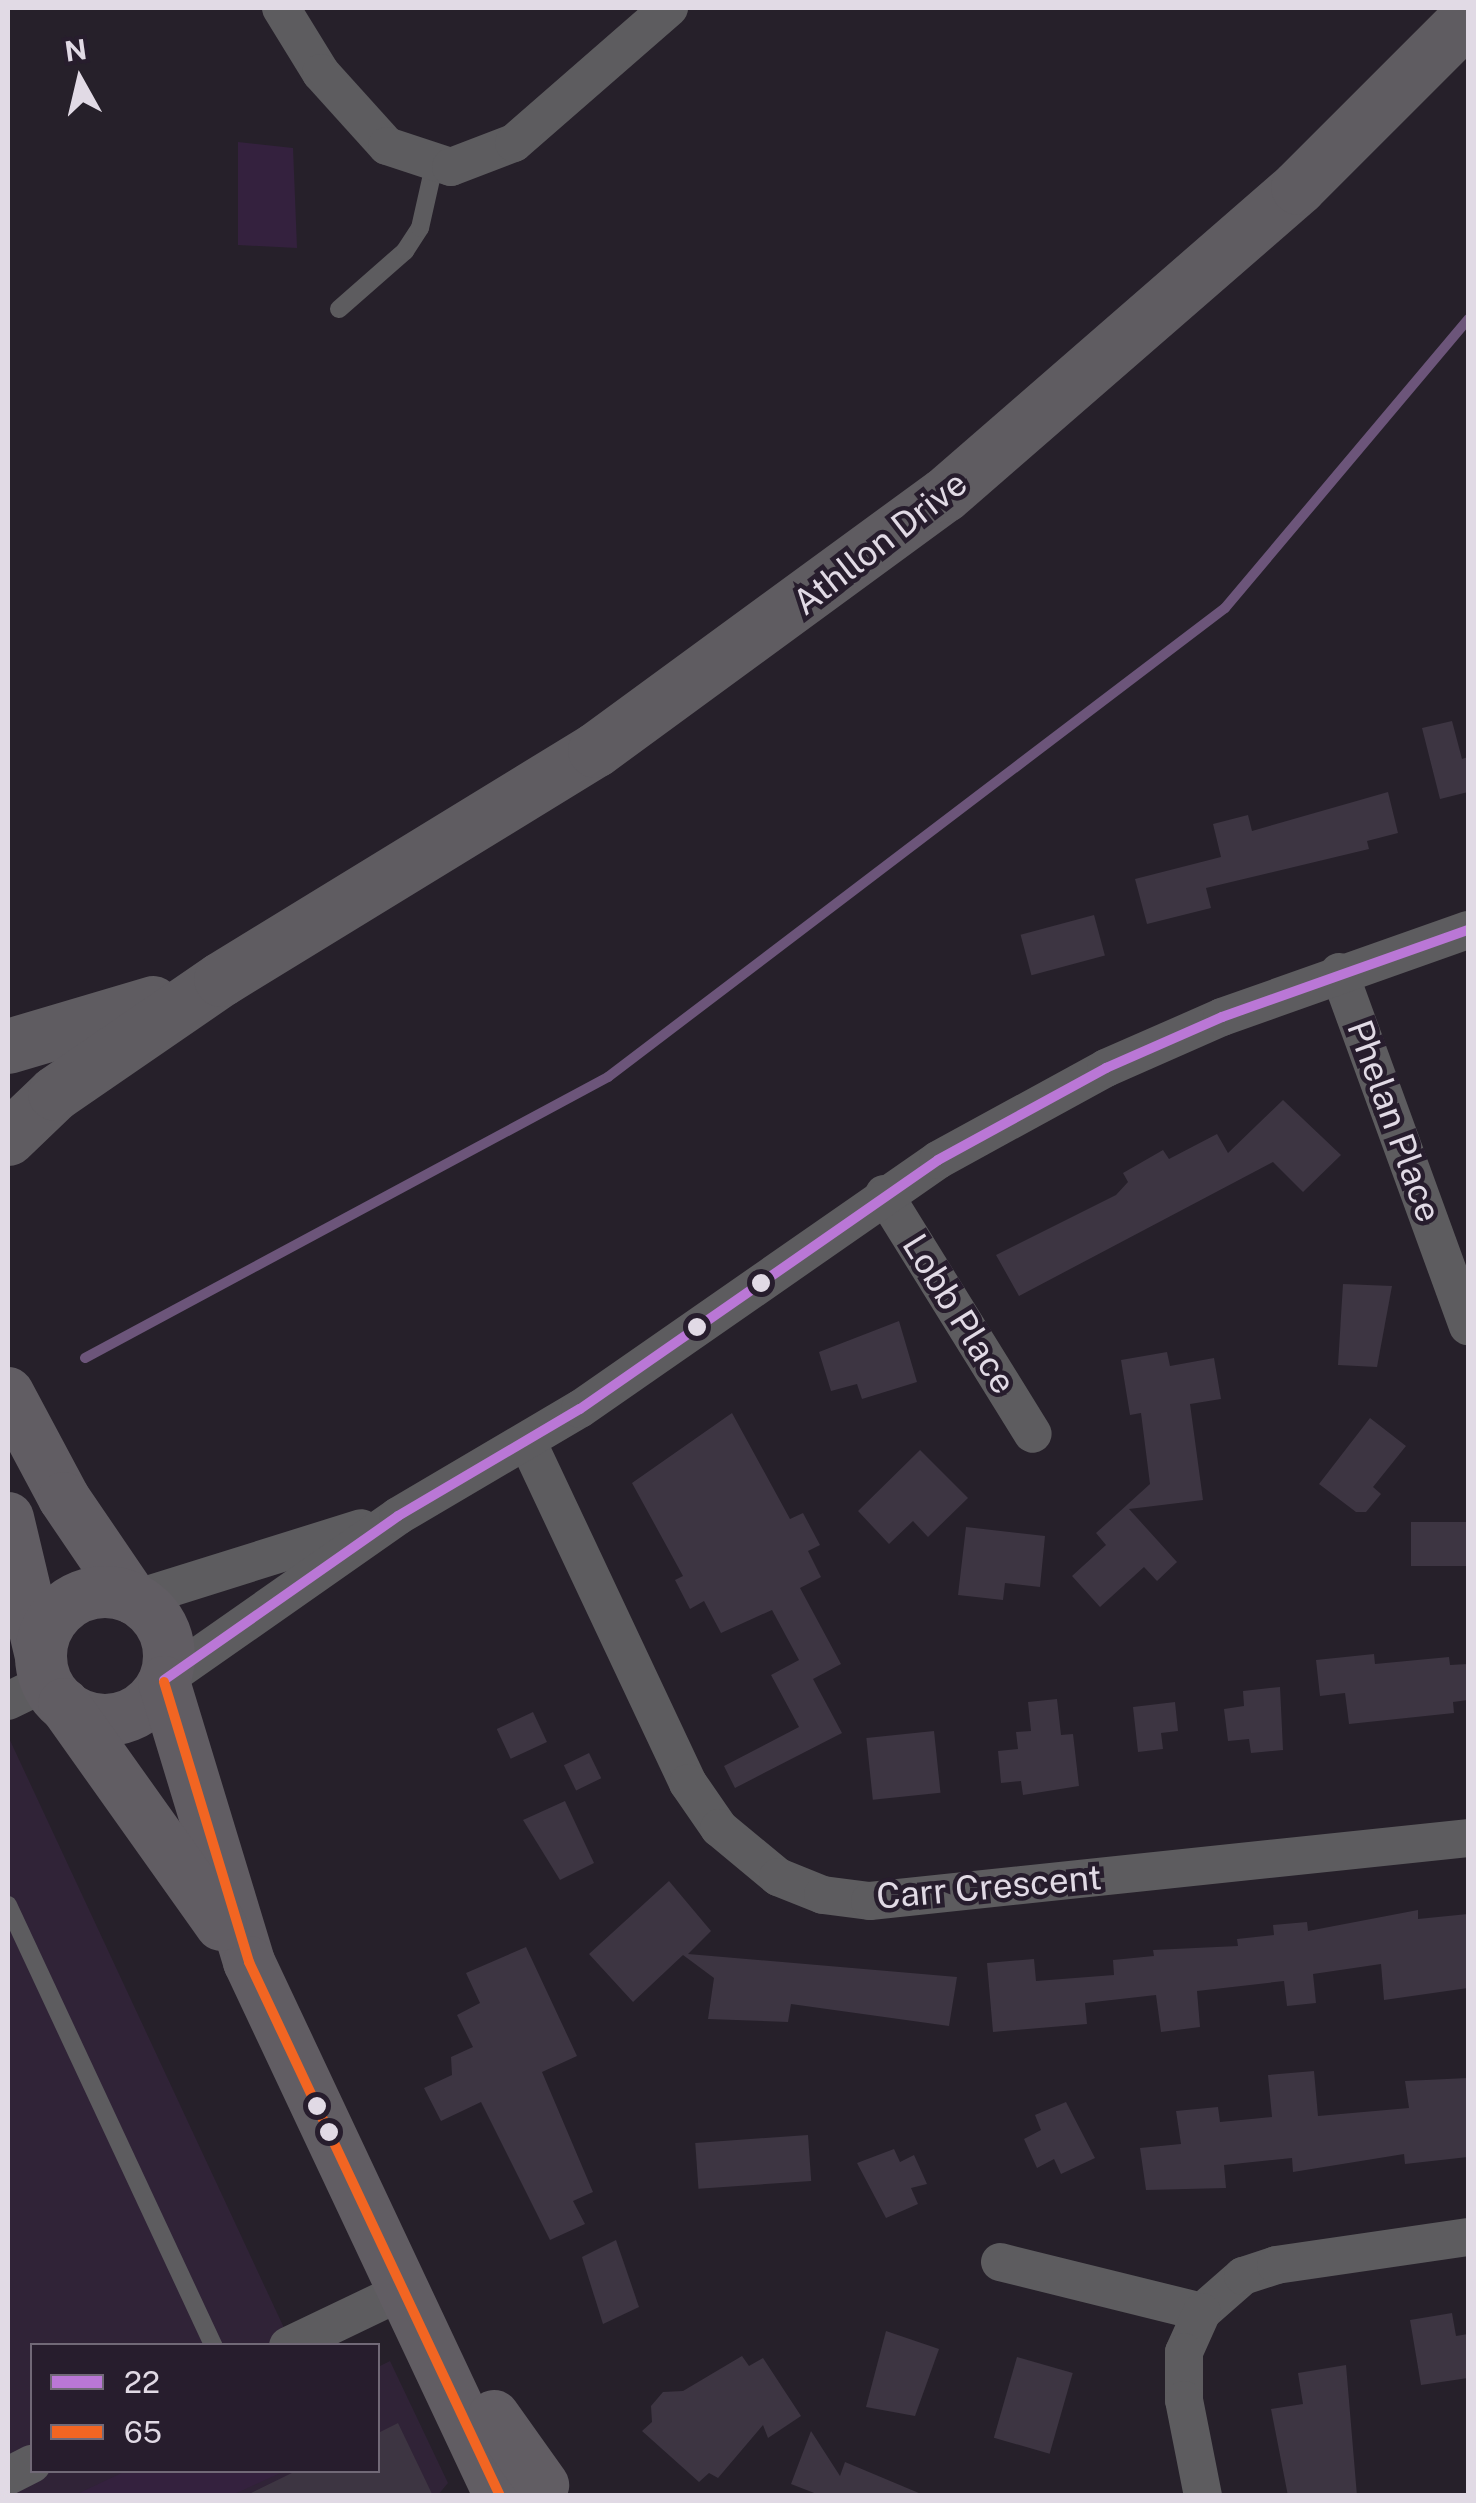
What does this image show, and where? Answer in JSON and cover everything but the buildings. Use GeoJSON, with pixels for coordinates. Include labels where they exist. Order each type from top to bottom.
{"type":"FeatureCollection","features":[{"type":"Feature","properties":{"kind":"main road","name":"Athllon Drive"},"geometry":{"type":"LineString","coordinates":[[8,1138],[54,1094],[221,978],[595,750],[928,507],[1167,306],[1468,17]]}},
{"type":"Feature","properties":{"kind":"main road","name":"Athllon Drive"},"geometry":{"type":"LineString","coordinates":[[8,1046],[221,978]]}},
{"type":"Feature","properties":{"kind":"street"},"geometry":{"type":"LineString","coordinates":[[281,8],[322,73],[387,146],[434,166],[484,160],[514,143],[669,8]]}},
{"type":"Feature","properties":{"kind":"street"},"geometry":{"type":"LineString","coordinates":[[40,1686],[111,1719],[142,1708],[164,1681],[398,1516],[528,1443],[884,1194],[1106,1068],[1339,972],[1468,930]]}},
{"type":"Feature","properties":{"kind":"street","name":"Phelan Place"},"geometry":{"type":"LineString","coordinates":[[1339,972],[1468,1326]]}},
{"type":"Feature","properties":{"kind":"street","name":"Lobb Place"},"geometry":{"type":"LineString","coordinates":[[884,1194],[1034,1434]]}},
{"type":"Feature","properties":{"kind":"street"},"geometry":{"type":"LineString","coordinates":[[8,1393],[64,1498],[134,1598],[166,1634],[164,1681],[248,1962],[403,2291],[442,2361],[482,2396],[515,2454],[530,2493]]}},
{"type":"Feature","properties":{"kind":"street","name":"Carr Crescent"},"geometry":{"type":"LineString","coordinates":[[528,1443],[688,1784],[718,1828],[778,1878],[823,1896],[870,1901],[1468,1838]]}},
{"type":"Feature","properties":{"kind":"street"},"geometry":{"type":"LineString","coordinates":[[40,1686],[52,1621],[79,1597],[134,1598],[398,1516]]}},
{"type":"Feature","properties":{"kind":"street"},"geometry":{"type":"LineString","coordinates":[[8,1518],[40,1686],[248,1962]]}},
{"type":"Feature","properties":{"kind":"street"},"geometry":{"type":"LineString","coordinates":[[1203,2496],[1184,2400],[1184,2352],[1202,2312],[1243,2276],[1276,2265],[1468,2237]]}},
{"type":"Feature","properties":{"kind":"street"},"geometry":{"type":"LineString","coordinates":[[1000,2262],[1202,2312]]}},
{"type":"Feature","properties":{"kind":"street"},"geometry":{"type":"LineString","coordinates":[[294,2343],[403,2291]]}},
{"type":"Feature","properties":{"kind":"lane"},"geometry":{"type":"LineString","coordinates":[[339,309],[405,251],[420,228],[434,166]]}},
{"type":"Feature","properties":{"kind":"lane"},"geometry":{"type":"LineString","coordinates":[[8,1904],[213,2343]]}},
{"type":"Feature","properties":{"kind":"shaded area"},"geometry":{"type":"Polygon","coordinates":[[[238,142],[293,148],[297,248],[238,245],[238,142]]]}},
{"type":"Feature","properties":{"kind":"shaded area"},"geometry":{"type":"Polygon","coordinates":[[[8,1736],[291,2343],[30,2343],[30,2473],[380,2473],[380,2366],[390,2361],[448,2483],[438,2495],[8,2495],[8,1736]]]}},
{"type":"Feature","properties":{"kind":"shaded area"},"geometry":{"type":"Polygon","coordinates":[[[122,2473],[281,2473],[232,2495],[75,2495],[122,2473]]]}},
{"type":"Feature","properties":{"kind":"waterway"},"geometry":{"type":"LineString","coordinates":[[85,1358],[608,1077],[1225,608],[1468,319]]}},
{"type":"Feature","properties":{"kind":"transit line","name":"22"},"geometry":{"type":"LineString","coordinates":[[164,1680],[398,1516],[580,1409],[938,1160],[1106,1068],[1222,1017],[1468,930]]}},
{"type":"Feature","properties":{"kind":"transit line","name":"65"},"geometry":{"type":"LineString","coordinates":[[164,1682],[249,1962],[500,2496]]}}]}
